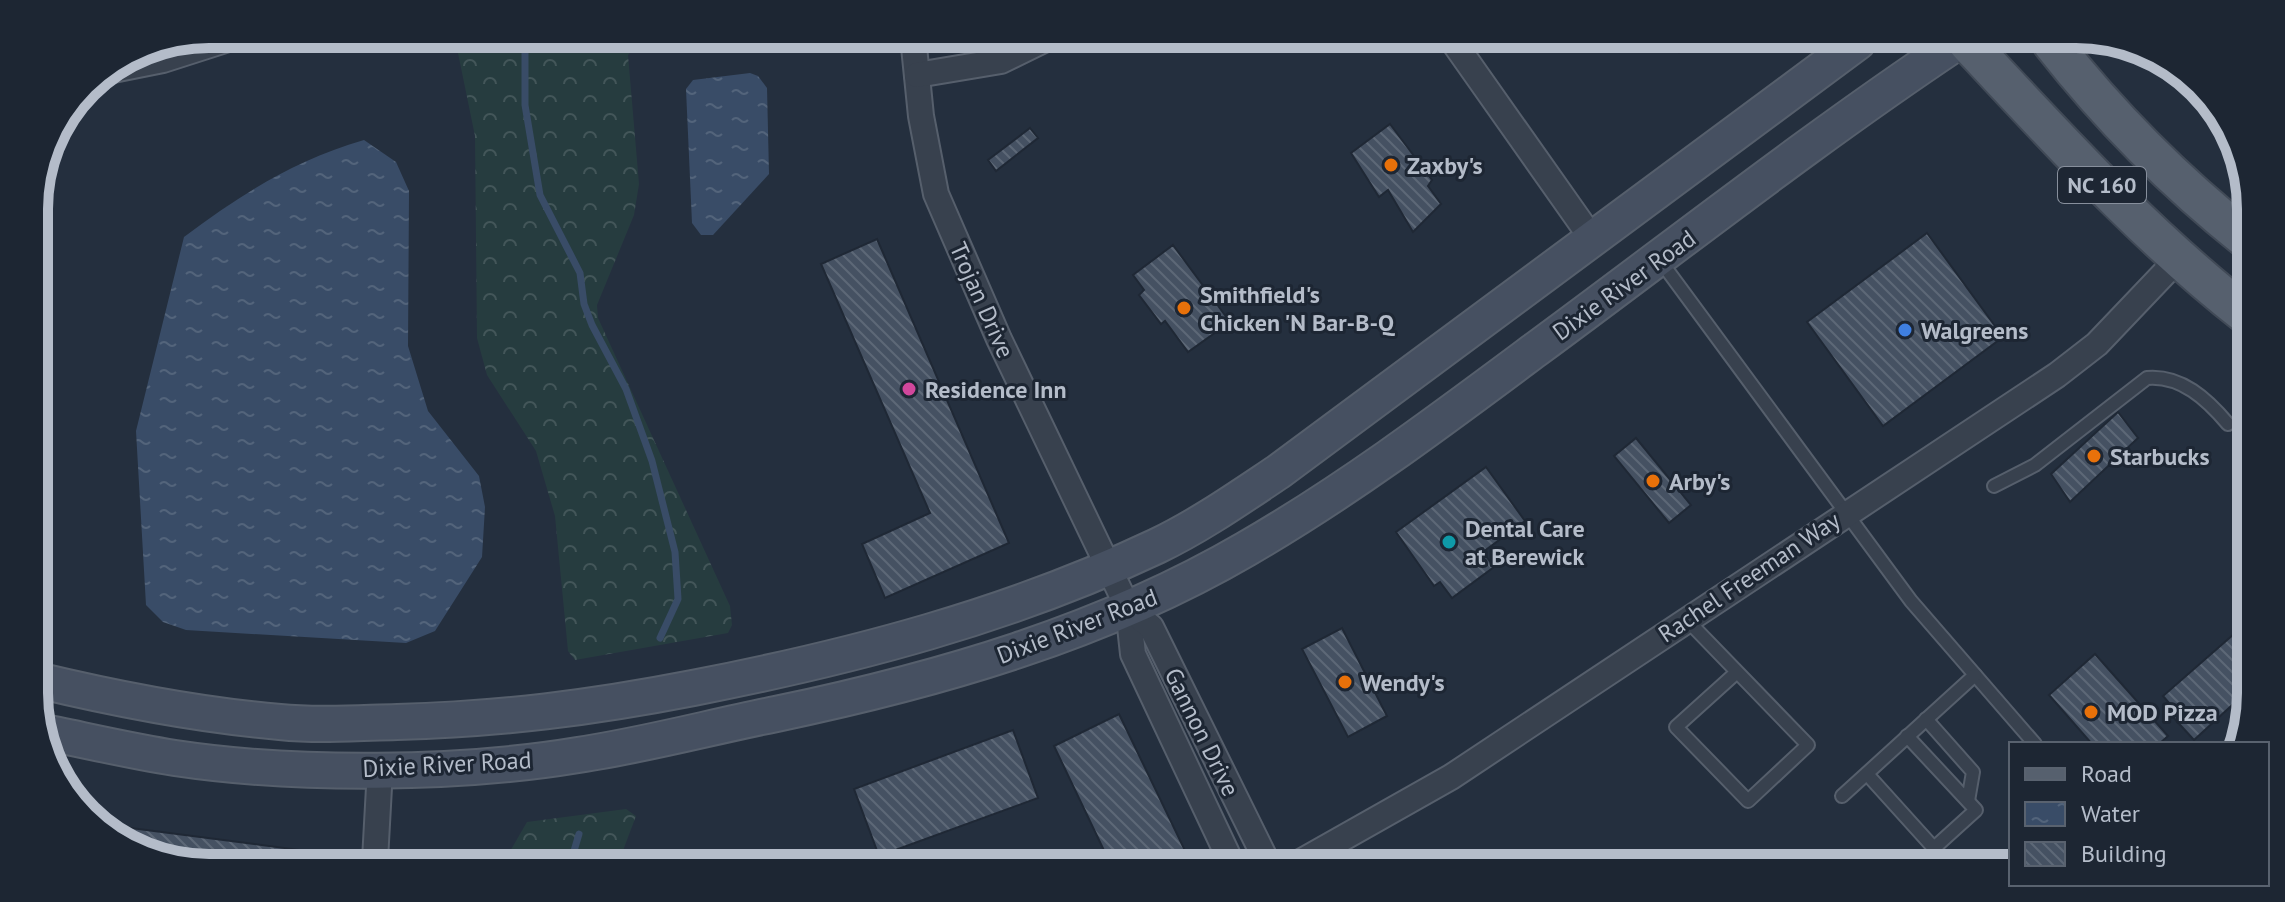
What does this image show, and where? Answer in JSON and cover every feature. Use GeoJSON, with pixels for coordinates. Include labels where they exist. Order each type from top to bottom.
{"type":"FeatureCollection","features":[{"type":"Feature","properties":{"kind":"main road","name":"NC 160"},"geometry":{"type":"LineString","coordinates":[[1973,48],[2177,260],[2237,307]]}},
{"type":"Feature","properties":{"kind":"main road","name":"NC 160"},"geometry":{"type":"LineString","coordinates":[[2056,48],[2083,83],[2175,178],[2237,231]]}},
{"type":"Feature","properties":{"kind":"street"},"geometry":{"type":"LineString","coordinates":[[139,65],[200,48]]}},
{"type":"Feature","properties":{"kind":"street","name":"Trojan Drive"},"geometry":{"type":"LineString","coordinates":[[914,48],[936,194],[999,339],[1119,589]]}},
{"type":"Feature","properties":{"kind":"street"},"geometry":{"type":"LineString","coordinates":[[917,75],[1001,61],[1028,48]]}},
{"type":"Feature","properties":{"kind":"street"},"geometry":{"type":"LineString","coordinates":[[1458,48],[1593,240]]}},
{"type":"Feature","properties":{"kind":"street","name":"Dixie River Road"},"geometry":{"type":"LineString","coordinates":[[54,734],[177,759],[302,768],[380,769],[502,764],[579,755],[863,696],[978,665],[1119,589],[1159,545],[1278,472],[1850,48]]}},
{"type":"Feature","properties":{"kind":"street","name":"Dixie River Road"},"geometry":{"type":"LineString","coordinates":[[48,682],[169,707],[281,722],[350,723],[527,716],[595,708],[790,670],[964,623],[1119,589],[1180,586],[1249,548],[1391,458],[1949,48]]}},
{"type":"Feature","properties":{"kind":"street","name":"Rachel Freeman Way"},"geometry":{"type":"LineString","coordinates":[[1315,854],[1451,777],[2087,352],[2177,260]]}},
{"type":"Feature","properties":{"kind":"street","name":"Gannon Drive"},"geometry":{"type":"LineString","coordinates":[[1119,589],[1133,654],[1227,854]]}},
{"type":"Feature","properties":{"kind":"street","name":"Gannon Drive"},"geometry":{"type":"LineString","coordinates":[[1119,589],[1151,627],[1263,854]]}},
{"type":"Feature","properties":{"kind":"street"},"geometry":{"type":"LineString","coordinates":[[375,854],[380,769]]}},
{"type":"Feature","properties":{"kind":"lane"},"geometry":{"type":"LineString","coordinates":[[1659,259],[1911,601],[2033,742]]}},
{"type":"Feature","properties":{"kind":"lane"},"geometry":{"type":"LineString","coordinates":[[1994,486],[2035,465],[2147,378],[2162,377],[2181,384],[2212,406],[2228,424]]}},
{"type":"Feature","properties":{"kind":"lane"},"geometry":{"type":"LineString","coordinates":[[1686,619],[1808,745],[1748,801],[1676,727],[1737,672]]}},
{"type":"Feature","properties":{"kind":"lane"},"geometry":{"type":"LineString","coordinates":[[1842,796],[1975,675]]}},
{"type":"Feature","properties":{"kind":"lane"},"geometry":{"type":"LineString","coordinates":[[1926,719],[1973,772],[1968,801]]}},
{"type":"Feature","properties":{"kind":"lane"},"geometry":{"type":"LineString","coordinates":[[1907,736],[1976,810],[1934,848]]}},
{"type":"Feature","properties":{"kind":"lane"},"geometry":{"type":"LineString","coordinates":[[1867,774],[1939,854]]}},
{"type":"Feature","properties":{"kind":"green space"},"geometry":{"type":"Polygon","coordinates":[[[460,48],[634,48],[628,55],[639,184],[634,215],[597,305],[598,318],[730,606],[732,625],[728,633],[575,660],[568,651],[555,516],[536,451],[487,375],[477,338],[475,136],[458,53],[460,48]]]}},
{"type":"Feature","properties":{"kind":"green space"},"geometry":{"type":"Polygon","coordinates":[[[626,809],[636,816],[622,854],[508,854],[527,822],[626,809]]]}},
{"type":"Feature","properties":{"kind":"water"},"geometry":{"type":"Polygon","coordinates":[[[750,73],[758,76],[767,88],[769,174],[713,235],[701,235],[692,223],[686,89],[693,80],[750,73]]]}},
{"type":"Feature","properties":{"kind":"water"},"geometry":{"type":"Polygon","coordinates":[[[364,140],[396,162],[409,191],[408,346],[428,411],[479,476],[485,507],[482,557],[435,631],[406,643],[186,630],[163,622],[146,605],[136,431],[184,237],[227,206],[291,168],[364,140]]]}},
{"type":"Feature","properties":{"kind":"building","name":"Zaxby's"},"geometry":{"type":"Polygon","coordinates":[[[1390,124],[1432,180],[1428,186],[1441,204],[1413,232],[1388,190],[1379,197],[1351,153],[1390,124]]]}},
{"type":"Feature","properties":{"kind":"building"},"geometry":{"type":"Polygon","coordinates":[[[1030,128],[1038,138],[996,171],[988,160],[1030,128]]]}},
{"type":"Feature","properties":{"kind":"building","name":"Walgreens"},"geometry":{"type":"Polygon","coordinates":[[[1927,233],[2003,337],[1883,426],[1807,322],[1927,233]]]}},
{"type":"Feature","properties":{"kind":"building","name":"Residence Inn"},"geometry":{"type":"Polygon","coordinates":[[[877,239],[1009,543],[885,598],[862,544],[930,513],[821,264],[877,239]]]}},
{"type":"Feature","properties":{"kind":"building","name":"Smithfield's Chicken 'N Bar-B-Q"},"geometry":{"type":"Polygon","coordinates":[[[1173,245],[1230,322],[1188,352],[1165,321],[1161,324],[1139,295],[1144,290],[1133,275],[1173,245]]]}},
{"type":"Feature","properties":{"kind":"building","name":"Starbucks"},"geometry":{"type":"Polygon","coordinates":[[[2118,412],[2138,438],[2070,502],[2051,474],[2118,412]]]}},
{"type":"Feature","properties":{"kind":"building","name":"Arby's"},"geometry":{"type":"Polygon","coordinates":[[[1636,438],[1691,505],[1669,523],[1614,456],[1636,438]]]}},
{"type":"Feature","properties":{"kind":"building","name":"Dental Care at Berewick"},"geometry":{"type":"Polygon","coordinates":[[[1486,467],[1525,521],[1483,552],[1494,567],[1452,598],[1440,582],[1434,586],[1396,532],[1486,467]]]}},
{"type":"Feature","properties":{"kind":"building","name":"Wendy's"},"geometry":{"type":"Polygon","coordinates":[[[1342,628],[1387,716],[1348,737],[1302,649],[1342,628]]]}},
{"type":"Feature","properties":{"kind":"building"},"geometry":{"type":"Polygon","coordinates":[[[2234,634],[2237,637],[2237,701],[2194,740],[2172,716],[2177,712],[2163,696],[2234,634]]]}},
{"type":"Feature","properties":{"kind":"building"},"geometry":{"type":"Polygon","coordinates":[[[2095,654],[2168,736],[2161,742],[2090,742],[2049,695],[2095,654]]]}},
{"type":"Feature","properties":{"kind":"building"},"geometry":{"type":"Polygon","coordinates":[[[1119,714],[1187,854],[1106,854],[1054,746],[1119,714]]]}},
{"type":"Feature","properties":{"kind":"building"},"geometry":{"type":"Polygon","coordinates":[[[1013,730],[1038,798],[878,854],[854,789],[1013,730]]]}},
{"type":"Feature","properties":{"kind":"building"},"geometry":{"type":"Polygon","coordinates":[[[119,827],[307,851],[307,854],[199,854],[157,845],[119,827]]]}},
{"type":"Feature","properties":{"kind":"waterway"},"geometry":{"type":"LineString","coordinates":[[525,48],[525,105],[540,195],[580,273],[584,304],[592,325],[626,389],[652,461],[675,552],[678,599],[660,638]]}},
{"type":"Feature","properties":{"kind":"waterway"},"geometry":{"type":"LineString","coordinates":[[573,854],[579,834]]}},
{"type":"Feature","properties":{"kind":"place","name":"Zaxby's"},"geometry":{"type":"Point","coordinates":[1391,165]}},
{"type":"Feature","properties":{"kind":"place","name":"Smithfield's Chicken 'N Bar-B-Q"},"geometry":{"type":"Point","coordinates":[1184,308]}},
{"type":"Feature","properties":{"kind":"place","name":"Walgreens"},"geometry":{"type":"Point","coordinates":[1905,330]}},
{"type":"Feature","properties":{"kind":"place","name":"Residence Inn"},"geometry":{"type":"Point","coordinates":[909,389]}},
{"type":"Feature","properties":{"kind":"place","name":"Starbucks"},"geometry":{"type":"Point","coordinates":[2094,456]}},
{"type":"Feature","properties":{"kind":"place","name":"Arby's"},"geometry":{"type":"Point","coordinates":[1653,481]}},
{"type":"Feature","properties":{"kind":"place","name":"Dental Care at Berewick"},"geometry":{"type":"Point","coordinates":[1449,542]}},
{"type":"Feature","properties":{"kind":"place","name":"Wendy's"},"geometry":{"type":"Point","coordinates":[1345,682]}},
{"type":"Feature","properties":{"kind":"place","name":"MOD Pizza"},"geometry":{"type":"Point","coordinates":[2091,712]}}]}
